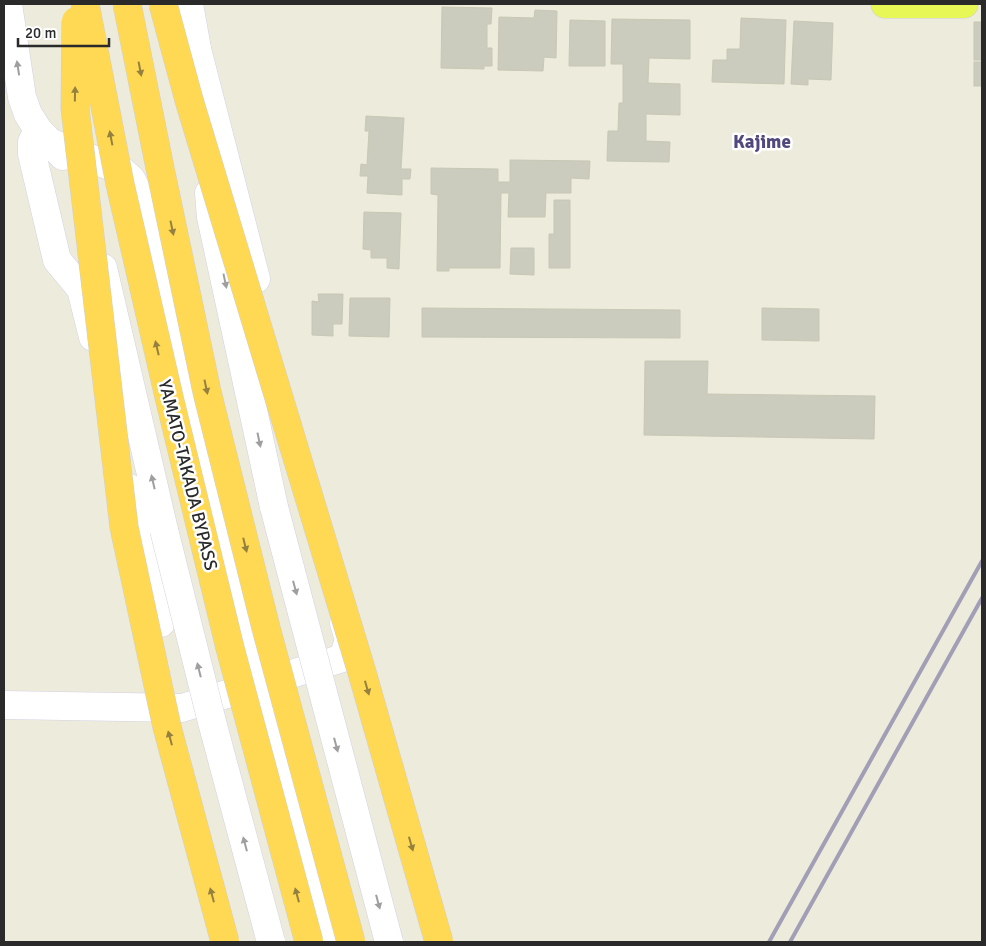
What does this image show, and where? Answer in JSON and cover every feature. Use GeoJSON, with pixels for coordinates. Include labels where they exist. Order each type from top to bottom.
{"type":"FeatureCollection","features":[{"type":"Feature","properties":{"kind":"highway"},"geometry":{"type":"LineString","coordinates":[[76,4],[75,108],[124,527],[167,727],[225,942]]}},
{"type":"Feature","properties":{"kind":"highway","name":"YAMATO-TAKADA BYPASS"},"geometry":{"type":"LineString","coordinates":[[85,4],[120,184],[169,397],[233,657],[309,942]]}},
{"type":"Feature","properties":{"kind":"highway"},"geometry":{"type":"LineString","coordinates":[[127,4],[207,392],[266,628],[351,942]]}},
{"type":"Feature","properties":{"kind":"highway"},"geometry":{"type":"LineString","coordinates":[[163,4],[195,119],[358,660],[439,942]]}},
{"type":"Feature","properties":{"kind":"main road"},"geometry":{"type":"LineString","coordinates":[[886,4],[964,4]]}},
{"type":"Feature","properties":{"kind":"street"},"geometry":{"type":"LineString","coordinates":[[8,4],[22,97],[28,114],[45,137],[67,161],[79,179],[86,195],[164,530],[209,712],[271,942]]}},
{"type":"Feature","properties":{"kind":"street"},"geometry":{"type":"LineString","coordinates":[[4,705],[182,708],[343,658],[349,640],[197,49],[189,4]]}},
{"type":"Feature","properties":{"kind":"street"},"geometry":{"type":"LineString","coordinates":[[197,49],[211,217],[274,507],[389,942]]}},
{"type":"Feature","properties":{"kind":"street"},"geometry":{"type":"LineString","coordinates":[[161,622],[81,289],[57,260],[32,154],[32,142],[45,137],[122,171],[131,179],[138,192],[220,539],[328,942]]}},
{"type":"Feature","properties":{"kind":"building"},"geometry":{"type":"Polygon","coordinates":[[[442,7],[492,8],[491,24],[487,24],[487,48],[492,48],[492,66],[484,66],[484,69],[441,68],[442,7]]]}},
{"type":"Feature","properties":{"kind":"building"},"geometry":{"type":"Polygon","coordinates":[[[535,10],[557,11],[556,58],[544,57],[543,71],[498,70],[499,17],[534,18],[535,10]]]}},
{"type":"Feature","properties":{"kind":"building"},"geometry":{"type":"Polygon","coordinates":[[[741,18],[786,20],[784,84],[712,82],[713,60],[727,60],[727,49],[740,49],[741,18]]]}},
{"type":"Feature","properties":{"kind":"building"},"geometry":{"type":"Polygon","coordinates":[[[612,19],[690,20],[690,59],[649,58],[648,83],[680,84],[680,115],[646,114],[646,141],[670,142],[669,162],[607,161],[608,131],[618,131],[619,103],[623,103],[623,64],[611,64],[612,19]]]}},
{"type":"Feature","properties":{"kind":"building"},"geometry":{"type":"Polygon","coordinates":[[[570,20],[605,21],[605,66],[569,66],[570,20]]]}},
{"type":"Feature","properties":{"kind":"building"},"geometry":{"type":"Polygon","coordinates":[[[794,21],[833,23],[831,80],[808,79],[808,85],[791,84],[794,21]]]}},
{"type":"Feature","properties":{"kind":"building"},"geometry":{"type":"Polygon","coordinates":[[[974,22],[982,22],[982,60],[974,60],[974,22]]]}},
{"type":"Feature","properties":{"kind":"building"},"geometry":{"type":"Polygon","coordinates":[[[974,62],[982,62],[982,86],[974,86],[974,62]]]}},
{"type":"Feature","properties":{"kind":"building"},"geometry":{"type":"Polygon","coordinates":[[[366,116],[404,118],[401,169],[411,169],[410,179],[402,179],[402,195],[367,193],[368,176],[360,176],[361,164],[367,165],[369,131],[365,131],[366,116]]]}},
{"type":"Feature","properties":{"kind":"building"},"geometry":{"type":"Polygon","coordinates":[[[510,160],[590,161],[589,179],[571,178],[571,193],[546,193],[545,217],[508,217],[509,193],[501,193],[500,268],[449,268],[449,271],[437,271],[438,195],[431,194],[431,168],[498,169],[498,182],[510,182],[510,160]]]}},
{"type":"Feature","properties":{"kind":"building"},"geometry":{"type":"Polygon","coordinates":[[[554,200],[570,200],[570,268],[549,268],[549,234],[554,234],[554,200]]]}},
{"type":"Feature","properties":{"kind":"building"},"geometry":{"type":"Polygon","coordinates":[[[364,212],[401,213],[399,269],[387,268],[387,258],[371,258],[371,250],[363,249],[364,212]]]}},
{"type":"Feature","properties":{"kind":"building"},"geometry":{"type":"Polygon","coordinates":[[[511,248],[534,248],[534,275],[510,274],[511,248]]]}},
{"type":"Feature","properties":{"kind":"building"},"geometry":{"type":"Polygon","coordinates":[[[318,294],[343,294],[342,324],[333,324],[333,336],[312,335],[312,301],[319,302],[318,294]]]}},
{"type":"Feature","properties":{"kind":"building"},"geometry":{"type":"Polygon","coordinates":[[[350,298],[390,298],[389,337],[349,336],[350,298]]]}},
{"type":"Feature","properties":{"kind":"building"},"geometry":{"type":"Polygon","coordinates":[[[422,308],[680,310],[680,338],[422,337],[422,308]]]}},
{"type":"Feature","properties":{"kind":"building"},"geometry":{"type":"Polygon","coordinates":[[[762,308],[819,309],[819,341],[762,340],[762,308]]]}},
{"type":"Feature","properties":{"kind":"building"},"geometry":{"type":"Polygon","coordinates":[[[645,361],[708,361],[707,394],[875,396],[874,439],[644,435],[645,361]]]}},
{"type":"Feature","properties":{"kind":"railway"},"geometry":{"type":"LineString","coordinates":[[769,942],[982,561]]}},
{"type":"Feature","properties":{"kind":"railway"},"geometry":{"type":"LineString","coordinates":[[790,942],[982,598]]}},
{"type":"Feature","properties":{"kind":"district","name":"Kajime"},"geometry":{"type":"Point","coordinates":[762,141]}}]}
